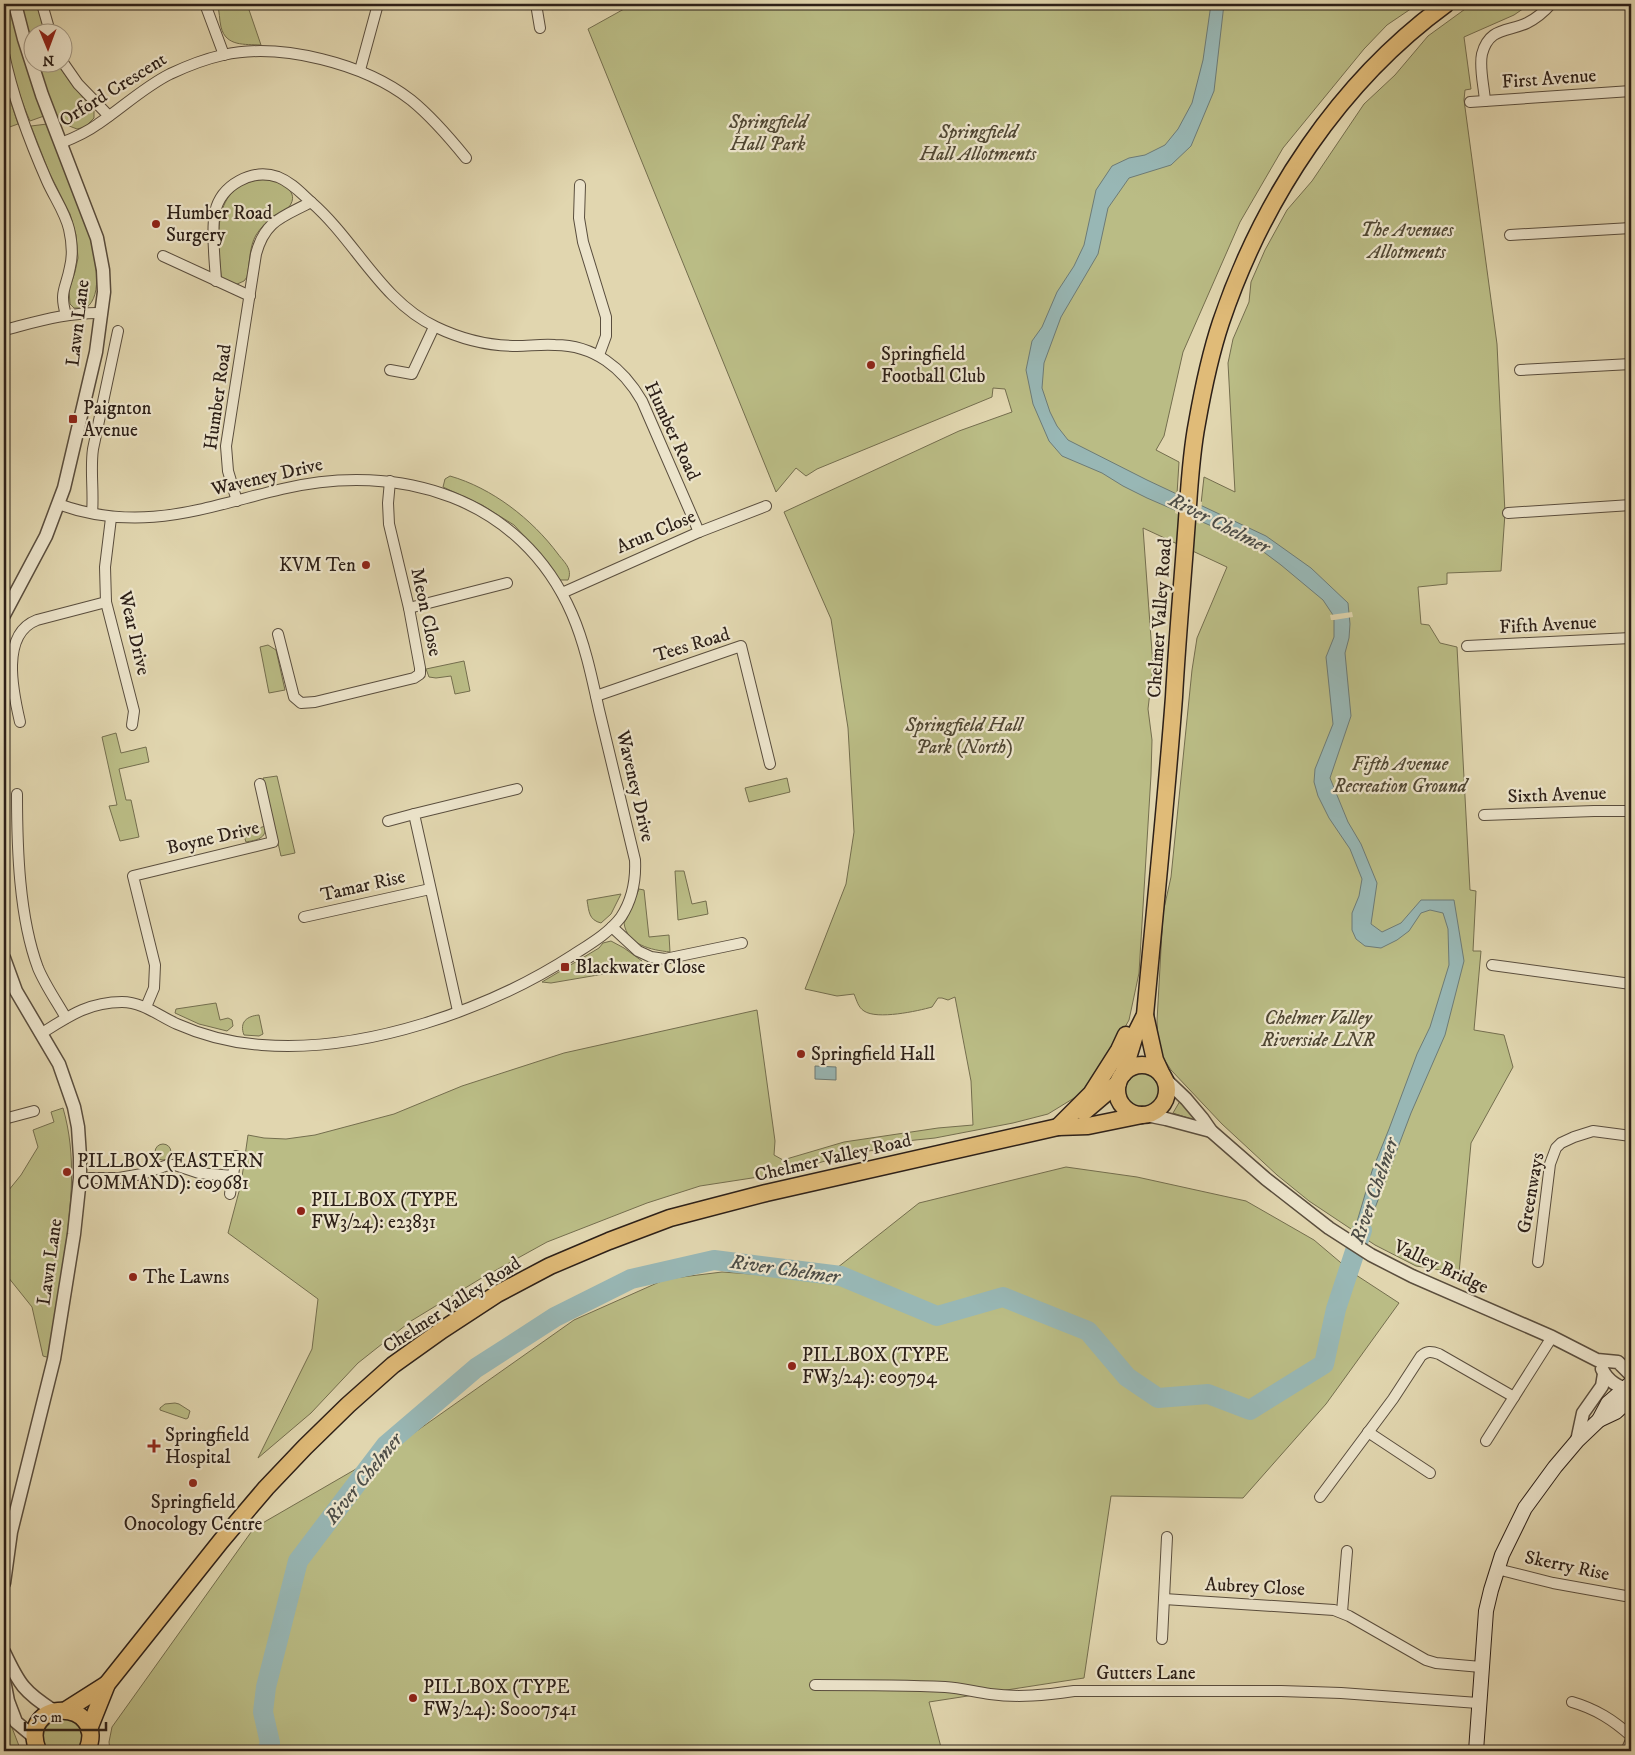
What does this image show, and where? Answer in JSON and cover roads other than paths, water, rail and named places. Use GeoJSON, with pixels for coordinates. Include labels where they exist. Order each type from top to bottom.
{"type":"FeatureCollection","features":[{"type":"Feature","properties":{"kind":"main road","name":"Chelmer Valley Road"},"geometry":{"type":"LineString","coordinates":[[1163,1077],[1155,1060],[1145,1014],[1168,763],[1193,451],[1204,386],[1220,324],[1239,272],[1258,230],[1313,139],[1346,98],[1389,52],[1441,7]]}},
{"type":"Feature","properties":{"kind":"main road"},"geometry":{"type":"LineString","coordinates":[[1058,1127],[1091,1094],[1119,1050],[1134,1016],[1139,994],[1149,972]]}},
{"type":"Feature","properties":{"kind":"main road","name":"Chelmer Valley Road"},"geometry":{"type":"LineString","coordinates":[[1058,1127],[1077,1118],[1093,1106],[1120,1079],[1135,1035],[1145,1014]]}},
{"type":"Feature","properties":{"kind":"main road"},"geometry":{"type":"LineString","coordinates":[[1142,1066],[1153,1068],[1163,1077],[1167,1089],[1164,1103],[1156,1111],[1144,1115],[1131,1113],[1122,1105],[1117,1095],[1120,1079],[1132,1068],[1142,1066]]}},
{"type":"Feature","properties":{"kind":"main road","name":"Chelmer Valley Road"},"geometry":{"type":"LineString","coordinates":[[87,1751],[90,1742],[89,1728],[107,1684],[266,1488],[348,1405],[393,1365],[497,1294],[550,1266],[600,1244],[670,1218],[766,1193],[1058,1127],[1088,1126],[1144,1115]]}},
{"type":"Feature","properties":{"kind":"main road"},"geometry":{"type":"LineString","coordinates":[[1476,1751],[1486,1611],[1497,1569],[1512,1532],[1526,1508],[1555,1467],[1577,1441],[1599,1420],[1608,1403],[1630,1389]]}},
{"type":"Feature","properties":{"kind":"main road","name":"Chelmer Valley Road"},"geometry":{"type":"LineString","coordinates":[[35,1746],[40,1721],[107,1684]]}},
{"type":"Feature","properties":{"kind":"main road"},"geometry":{"type":"LineString","coordinates":[[60,1711],[79,1715],[89,1728]]}},
{"type":"Feature","properties":{"kind":"street","name":"Lawn Lane"},"geometry":{"type":"LineString","coordinates":[[4,615],[46,536],[58,504],[92,370],[104,292],[103,270],[97,238],[50,118],[26,47],[15,4]]}},
{"type":"Feature","properties":{"kind":"street"},"geometry":{"type":"LineString","coordinates":[[42,4],[47,22]]}},
{"type":"Feature","properties":{"kind":"street"},"geometry":{"type":"LineString","coordinates":[[205,4],[224,54]]}},
{"type":"Feature","properties":{"kind":"street"},"geometry":{"type":"LineString","coordinates":[[360,70],[378,4]]}},
{"type":"Feature","properties":{"kind":"street"},"geometry":{"type":"LineString","coordinates":[[536,4],[540,28]]}},
{"type":"Feature","properties":{"kind":"street"},"geometry":{"type":"LineString","coordinates":[[1485,100],[1482,56],[1486,44],[1493,34],[1525,24],[1542,14],[1551,4]]}},
{"type":"Feature","properties":{"kind":"street","name":"Orford Crescent"},"geometry":{"type":"LineString","coordinates":[[61,143],[78,136],[150,86],[186,66],[224,54],[251,51],[281,52],[332,62],[360,70],[394,88],[410,99],[439,125],[466,158]]}},
{"type":"Feature","properties":{"kind":"street","name":"Lawn Lane"},"geometry":{"type":"LineString","coordinates":[[4,54],[10,81],[24,124],[48,182],[68,223],[72,256],[62,293],[66,315]]}},
{"type":"Feature","properties":{"kind":"street"},"geometry":{"type":"LineString","coordinates":[[70,72],[78,84],[109,116]]}},
{"type":"Feature","properties":{"kind":"street","name":"First Avenue"},"geometry":{"type":"LineString","coordinates":[[1470,102],[1631,91]]}},
{"type":"Feature","properties":{"kind":"street","name":"Humber Road"},"geometry":{"type":"LineString","coordinates":[[216,281],[214,214],[222,196],[235,183],[257,175],[269,175],[290,183],[334,224],[384,286],[409,309],[434,327],[480,342],[517,346],[570,346],[599,355],[615,366],[634,386],[642,401],[699,532]]}},
{"type":"Feature","properties":{"kind":"street"},"geometry":{"type":"LineString","coordinates":[[580,186],[580,218],[583,242],[606,317],[606,336],[599,355]]}},
{"type":"Feature","properties":{"kind":"street","name":"Humber Road"},"geometry":{"type":"LineString","coordinates":[[237,501],[228,471],[226,446],[256,254],[263,233],[267,228],[279,219],[312,202]]}},
{"type":"Feature","properties":{"kind":"street"},"geometry":{"type":"LineString","coordinates":[[1510,235],[1631,228]]}},
{"type":"Feature","properties":{"kind":"street"},"geometry":{"type":"LineString","coordinates":[[163,256],[250,296]]}},
{"type":"Feature","properties":{"kind":"street"},"geometry":{"type":"LineString","coordinates":[[4,330],[66,315],[102,313]]}},
{"type":"Feature","properties":{"kind":"street"},"geometry":{"type":"LineString","coordinates":[[390,370],[412,374],[434,327]]}},
{"type":"Feature","properties":{"kind":"street","name":"Lawn Lane"},"geometry":{"type":"LineString","coordinates":[[92,513],[91,463],[118,331]]}},
{"type":"Feature","properties":{"kind":"street"},"geometry":{"type":"LineString","coordinates":[[1520,370],[1631,364]]}},
{"type":"Feature","properties":{"kind":"street","name":"Waveney Drive"},"geometry":{"type":"LineString","coordinates":[[42,1033],[80,1010],[102,1004],[124,1002],[146,1007],[178,1024],[224,1040],[275,1046],[328,1043],[365,1037],[420,1024],[502,994],[538,976],[590,944],[612,927],[620,917],[627,906],[636,875],[635,860],[596,696],[572,614],[549,572],[515,535],[498,521],[474,507],[436,490],[390,481],[343,479],[297,485],[189,513],[166,517],[111,518],[77,511],[58,504]]}},
{"type":"Feature","properties":{"kind":"street","name":"Meon Close"},"geometry":{"type":"LineString","coordinates":[[278,634],[294,697],[301,703],[315,702],[414,678],[420,674],[409,608],[389,524],[390,481]]}},
{"type":"Feature","properties":{"kind":"street"},"geometry":{"type":"LineString","coordinates":[[1508,513],[1631,505]]}},
{"type":"Feature","properties":{"kind":"street","name":"Arun Close"},"geometry":{"type":"LineString","coordinates":[[562,593],[699,532],[766,506]]}},
{"type":"Feature","properties":{"kind":"street","name":"Wear Drive"},"geometry":{"type":"LineString","coordinates":[[111,518],[105,567],[106,602],[134,711],[132,725]]}},
{"type":"Feature","properties":{"kind":"street"},"geometry":{"type":"LineString","coordinates":[[409,608],[507,583]]}},
{"type":"Feature","properties":{"kind":"street"},"geometry":{"type":"LineString","coordinates":[[20,722],[14,697],[12,673],[15,649],[23,628],[37,620],[106,602]]}},
{"type":"Feature","properties":{"kind":"street","name":"Fifth Avenue"},"geometry":{"type":"LineString","coordinates":[[1467,646],[1631,638]]}},
{"type":"Feature","properties":{"kind":"street","name":"Tees Road"},"geometry":{"type":"LineString","coordinates":[[596,696],[741,646],[770,764]]}},
{"type":"Feature","properties":{"kind":"street","name":"Boyne Drive"},"geometry":{"type":"LineString","coordinates":[[146,1007],[154,988],[155,965],[134,876],[273,842],[260,784]]}},
{"type":"Feature","properties":{"kind":"street"},"geometry":{"type":"LineString","coordinates":[[388,820],[517,789]]}},
{"type":"Feature","properties":{"kind":"street"},"geometry":{"type":"LineString","coordinates":[[17,794],[20,866],[28,932],[39,970],[66,1018]]}},
{"type":"Feature","properties":{"kind":"street","name":"Sixth Avenue"},"geometry":{"type":"LineString","coordinates":[[1484,815],[1631,811]]}},
{"type":"Feature","properties":{"kind":"street","name":"Tamar Rise"},"geometry":{"type":"LineString","coordinates":[[414,814],[458,1011]]}},
{"type":"Feature","properties":{"kind":"street","name":"Tamar Rise"},"geometry":{"type":"LineString","coordinates":[[304,917],[430,889]]}},
{"type":"Feature","properties":{"kind":"street"},"geometry":{"type":"LineString","coordinates":[[612,927],[638,951],[651,957],[665,959],[742,943]]}},
{"type":"Feature","properties":{"kind":"street","name":"Lawn Lane"},"geometry":{"type":"LineString","coordinates":[[4,958],[16,991],[59,1064],[74,1107],[80,1142],[80,1178],[74,1234],[54,1359],[11,1532],[4,1583]]}},
{"type":"Feature","properties":{"kind":"street"},"geometry":{"type":"LineString","coordinates":[[1492,965],[1631,984]]}},
{"type":"Feature","properties":{"kind":"street","name":"Valley Bridge"},"geometry":{"type":"LineString","coordinates":[[1163,1077],[1186,1099],[1211,1132],[1302,1209],[1328,1228],[1412,1276],[1552,1337],[1597,1360],[1618,1362],[1631,1375]]}},
{"type":"Feature","properties":{"kind":"street"},"geometry":{"type":"LineString","coordinates":[[4,1119],[34,1111]]}},
{"type":"Feature","properties":{"kind":"street","name":"Valley Bridge"},"geometry":{"type":"LineString","coordinates":[[1144,1115],[1166,1119],[1211,1132]]}},
{"type":"Feature","properties":{"kind":"street","name":"Greenways"},"geometry":{"type":"LineString","coordinates":[[1538,1262],[1550,1164],[1556,1148],[1561,1143],[1574,1137],[1593,1132],[1631,1136]]}},
{"type":"Feature","properties":{"kind":"street"},"geometry":{"type":"LineString","coordinates":[[230,1194],[236,1156]]}},
{"type":"Feature","properties":{"kind":"street"},"geometry":{"type":"LineString","coordinates":[[80,1178],[126,1177],[142,1174],[168,1165],[175,1165],[199,1172],[233,1176]]}},
{"type":"Feature","properties":{"kind":"street"},"geometry":{"type":"LineString","coordinates":[[1486,1441],[1552,1337]]}},
{"type":"Feature","properties":{"kind":"street"},"geometry":{"type":"LineString","coordinates":[[1320,1497],[1393,1399],[1421,1356],[1429,1351],[1439,1354],[1514,1397]]}},
{"type":"Feature","properties":{"kind":"street"},"geometry":{"type":"LineString","coordinates":[[1597,1360],[1604,1374],[1620,1387],[1630,1389]]}},
{"type":"Feature","properties":{"kind":"street"},"geometry":{"type":"LineString","coordinates":[[1577,1441],[1583,1413],[1602,1386],[1604,1374]]}},
{"type":"Feature","properties":{"kind":"street"},"geometry":{"type":"LineString","coordinates":[[1368,1432],[1430,1472]]}},
{"type":"Feature","properties":{"kind":"street"},"geometry":{"type":"LineString","coordinates":[[1162,1638],[1167,1537]]}},
{"type":"Feature","properties":{"kind":"street"},"geometry":{"type":"LineString","coordinates":[[1342,1612],[1347,1551]]}},
{"type":"Feature","properties":{"kind":"street","name":"Skerry Rise"},"geometry":{"type":"LineString","coordinates":[[1497,1569],[1553,1583],[1631,1597]]}},
{"type":"Feature","properties":{"kind":"street","name":"Aubrey Close"},"geometry":{"type":"LineString","coordinates":[[1164,1599],[1326,1608],[1342,1612],[1436,1664],[1481,1667]]}},
{"type":"Feature","properties":{"kind":"street"},"geometry":{"type":"LineString","coordinates":[[4,1652],[19,1683],[32,1698],[60,1711]]}},
{"type":"Feature","properties":{"kind":"street"},"geometry":{"type":"LineString","coordinates":[[4,1680],[8,1701],[16,1722],[35,1746]]}},
{"type":"Feature","properties":{"kind":"street","name":"Gutters Lane"},"geometry":{"type":"LineString","coordinates":[[815,1685],[946,1687],[1010,1696],[1044,1696],[1074,1691],[1281,1691],[1359,1694],[1478,1703]]}},
{"type":"Feature","properties":{"kind":"street"},"geometry":{"type":"LineString","coordinates":[[1572,1702],[1607,1716],[1631,1738],[1626,1751]]}},
{"type":"Feature","properties":{"kind":"water"},"geometry":{"type":"Polygon","coordinates":[[[1211,4],[1224,4],[1214,91],[1191,146],[1171,165],[1129,178],[1108,208],[1098,254],[1061,317],[1044,363],[1042,388],[1057,426],[1068,440],[1147,480],[1266,536],[1311,568],[1348,603],[1350,624],[1345,653],[1351,716],[1330,778],[1348,822],[1361,844],[1377,883],[1371,924],[1382,932],[1401,923],[1421,900],[1454,900],[1464,961],[1445,1035],[1411,1113],[1375,1208],[1359,1259],[1348,1252],[1372,1171],[1417,1054],[1430,1027],[1449,965],[1448,929],[1443,913],[1430,910],[1421,913],[1409,931],[1381,948],[1365,946],[1356,939],[1352,930],[1352,913],[1359,896],[1362,879],[1350,849],[1329,818],[1318,796],[1314,782],[1315,769],[1333,724],[1326,657],[1334,637],[1333,615],[1323,600],[1253,544],[1147,498],[1102,473],[1062,456],[1049,441],[1033,404],[1026,370],[1032,341],[1042,327],[1057,292],[1074,266],[1084,245],[1096,190],[1112,166],[1129,158],[1145,155],[1165,145],[1178,129],[1192,103],[1203,60],[1211,4]]]}},
{"type":"Feature","properties":{"kind":"water"},"geometry":{"type":"Polygon","coordinates":[[[815,1066],[836,1067],[836,1080],[815,1079],[815,1066]]]}},
{"type":"Feature","properties":{"kind":"waterway","name":"River Chelmer"},"geometry":{"type":"LineString","coordinates":[[267,1751],[270,1743],[263,1712],[266,1687],[298,1561],[386,1445],[476,1368],[555,1317],[631,1279],[714,1260],[841,1276],[937,1316],[1003,1297],[1088,1331],[1127,1377],[1158,1398],[1208,1394],[1250,1410],[1324,1364],[1336,1309],[1362,1230]]}},
{"type":"Feature","properties":{"kind":"place","name":"Humber Road Surgery"},"geometry":{"type":"Point","coordinates":[156,224]}},
{"type":"Feature","properties":{"kind":"place","name":"Springfield Football Club"},"geometry":{"type":"Point","coordinates":[871,365]}},
{"type":"Feature","properties":{"kind":"place","name":"Paignton Avenue"},"geometry":{"type":"Point","coordinates":[73,419]}},
{"type":"Feature","properties":{"kind":"place","name":"KVM Ten"},"geometry":{"type":"Point","coordinates":[366,565]}},
{"type":"Feature","properties":{"kind":"place","name":"Blackwater Close"},"geometry":{"type":"Point","coordinates":[565,967]}},
{"type":"Feature","properties":{"kind":"place","name":"Springfield Hall"},"geometry":{"type":"Point","coordinates":[801,1054]}},
{"type":"Feature","properties":{"kind":"place","name":"PILLBOX (EASTERN COMMAND): e09681"},"geometry":{"type":"Point","coordinates":[67,1172]}},
{"type":"Feature","properties":{"kind":"place","name":"PILLBOX (TYPE FW3/24): e23831"},"geometry":{"type":"Point","coordinates":[301,1211]}},
{"type":"Feature","properties":{"kind":"place","name":"The Lawns"},"geometry":{"type":"Point","coordinates":[133,1277]}},
{"type":"Feature","properties":{"kind":"place","name":"PILLBOX (TYPE FW3/24): e09794"},"geometry":{"type":"Point","coordinates":[792,1366]}},
{"type":"Feature","properties":{"kind":"place","name":"Springfield Hospital"},"geometry":{"type":"Point","coordinates":[154,1446]}},
{"type":"Feature","properties":{"kind":"place","name":"Springfield Onocology Centre"},"geometry":{"type":"Point","coordinates":[193,1483]}},
{"type":"Feature","properties":{"kind":"place","name":"PILLBOX (TYPE FW3/24): S0007541"},"geometry":{"type":"Point","coordinates":[413,1698]}},
{"type":"Feature","properties":{"kind":"park label","name":"Springfield Hall Park"},"geometry":{"type":"Point","coordinates":[768,133]}},
{"type":"Feature","properties":{"kind":"park label","name":"Springfield Hall Allotments"},"geometry":{"type":"Point","coordinates":[978,143]}},
{"type":"Feature","properties":{"kind":"park label","name":"The Avenues Allotments"},"geometry":{"type":"Point","coordinates":[1407,241]}},
{"type":"Feature","properties":{"kind":"park label","name":"Springfield Hall Park (North)"},"geometry":{"type":"Point","coordinates":[964,736]}},
{"type":"Feature","properties":{"kind":"park label","name":"Fifth Avenue Recreation Ground"},"geometry":{"type":"Point","coordinates":[1400,775]}},
{"type":"Feature","properties":{"kind":"park label","name":"Chelmer Valley Riverside LNR"},"geometry":{"type":"Point","coordinates":[1318,1029]}}]}
